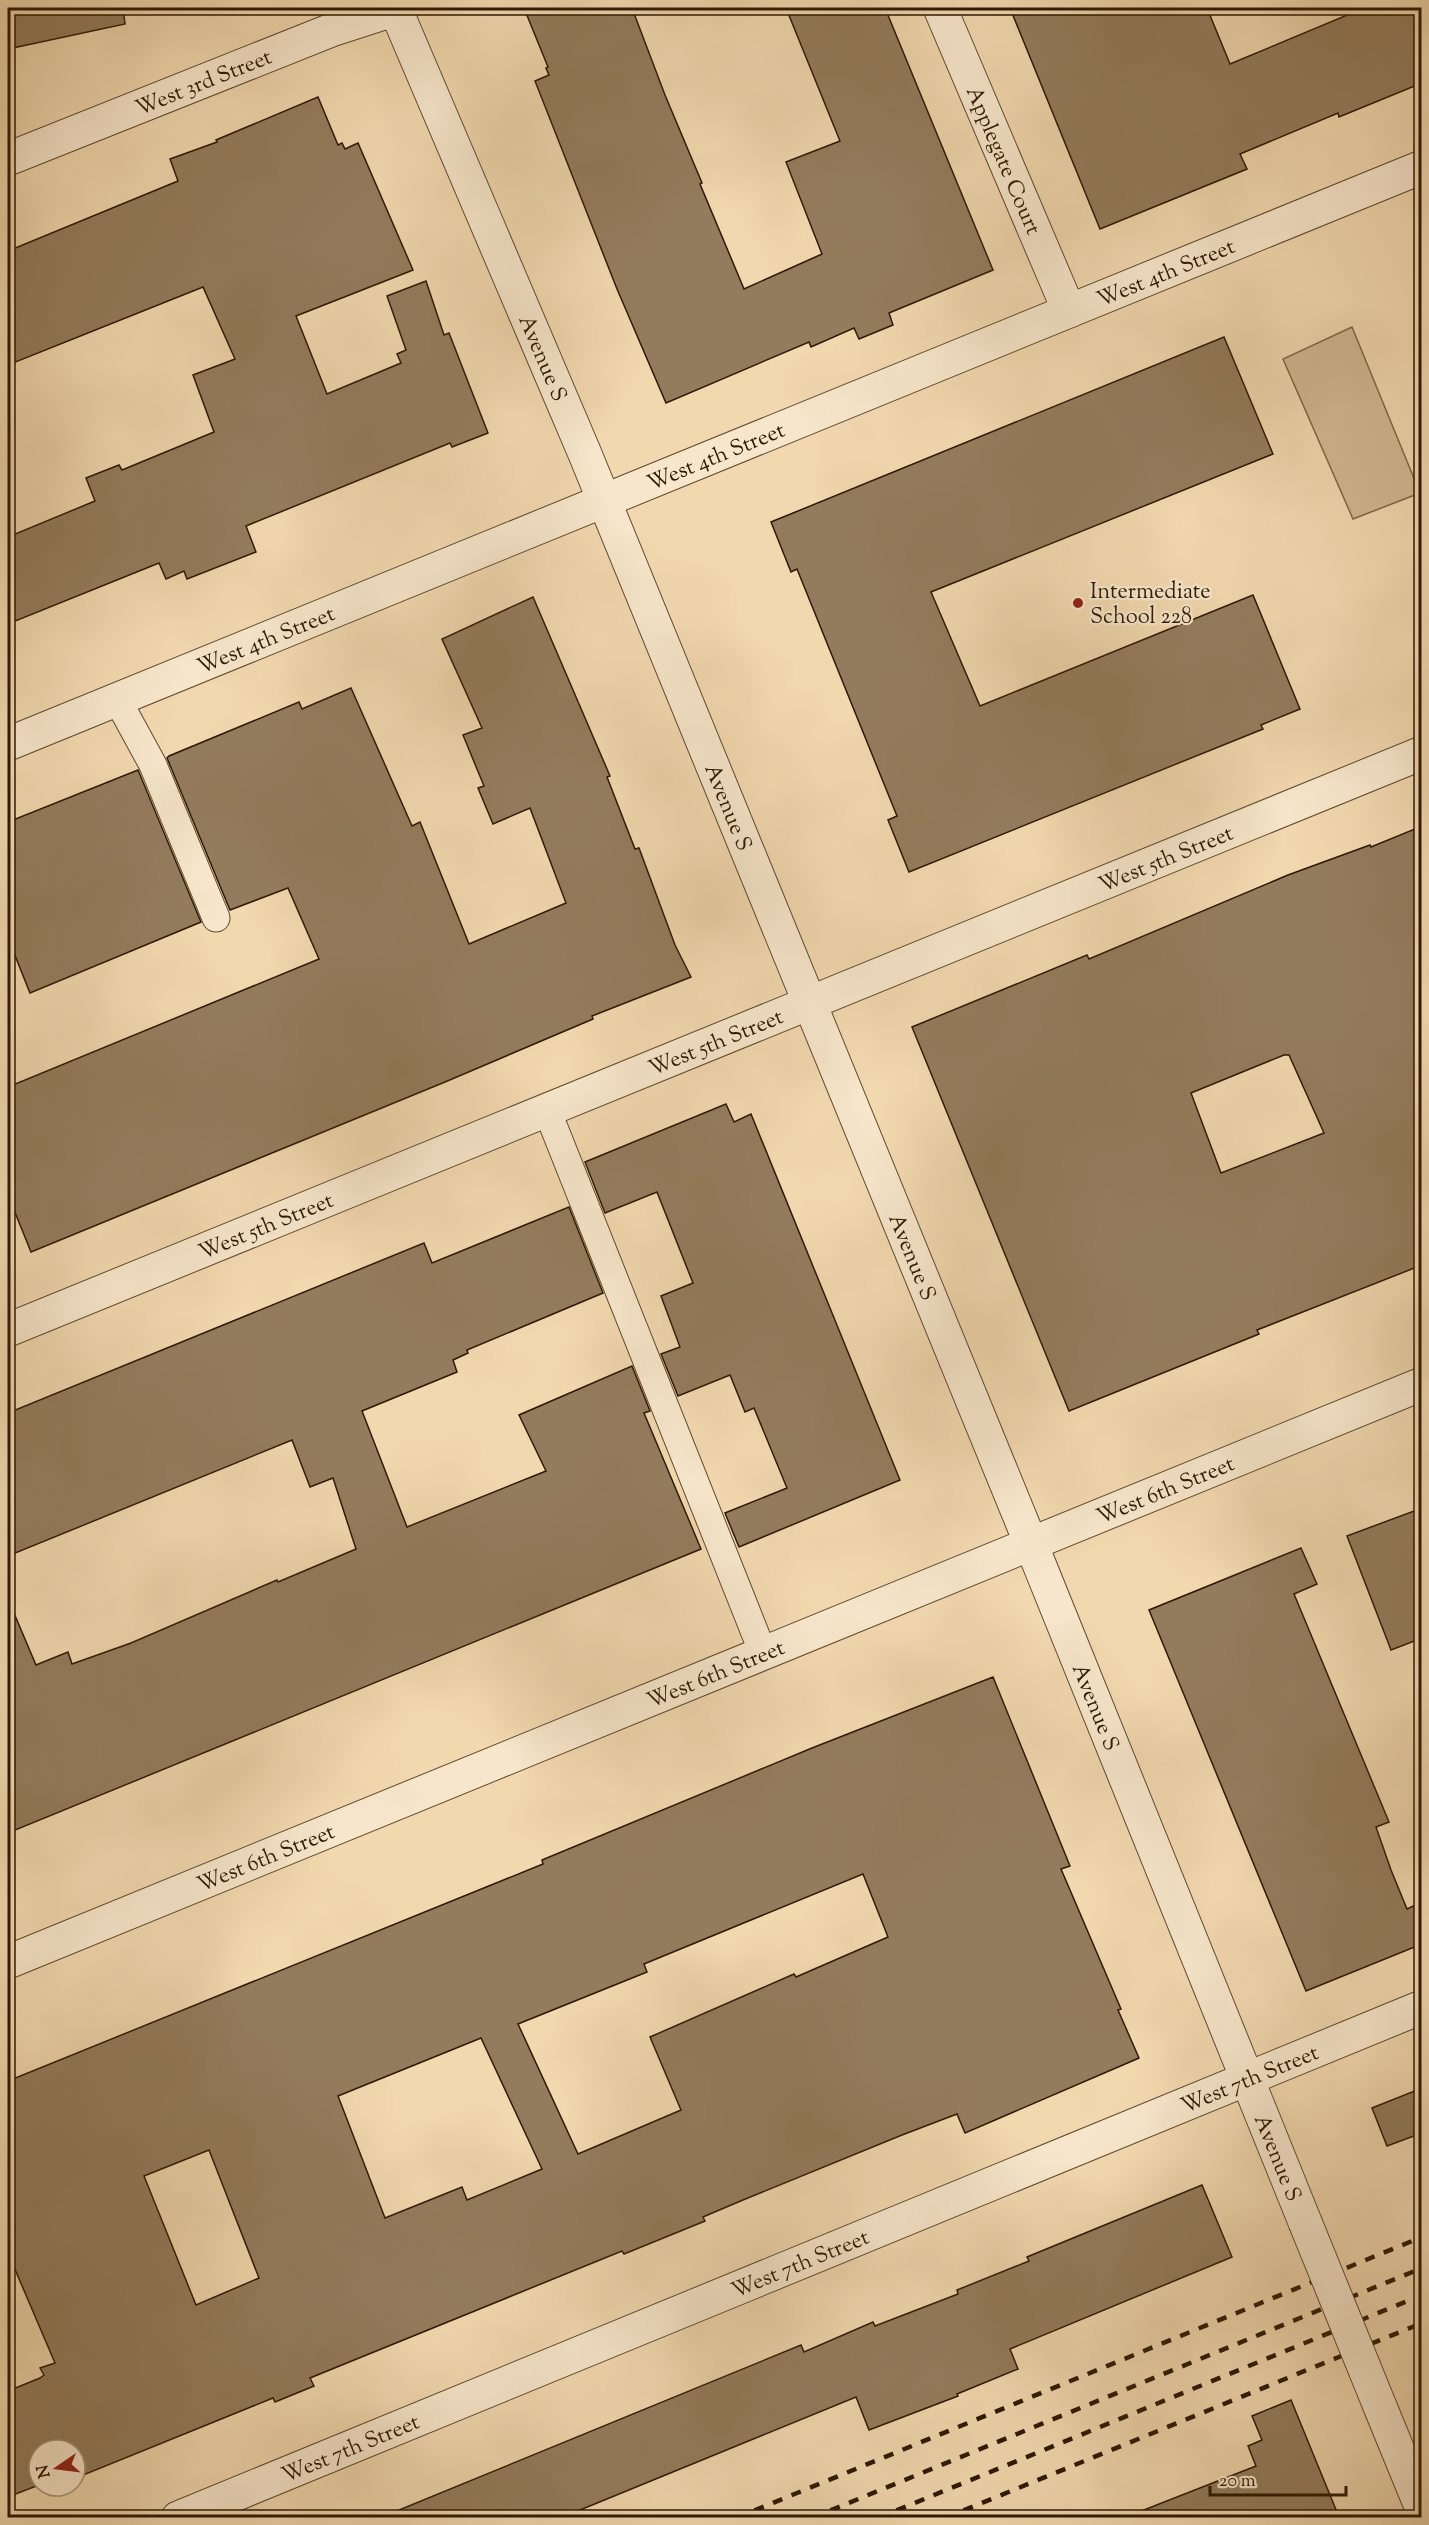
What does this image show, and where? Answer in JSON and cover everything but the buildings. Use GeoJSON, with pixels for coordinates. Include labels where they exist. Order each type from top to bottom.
{"type":"FeatureCollection","features":[{"type":"Feature","properties":{"kind":"street","name":"West 3rd Street"},"geometry":{"type":"LineString","coordinates":[[8,159],[334,29],[397,8]]}},
{"type":"Feature","properties":{"kind":"street","name":"Avenue S"},"geometry":{"type":"LineString","coordinates":[[397,8],[604,500],[1422,2509]]}},
{"type":"Feature","properties":{"kind":"street","name":"Applegate Court"},"geometry":{"type":"LineString","coordinates":[[940,8],[1069,311]]}},
{"type":"Feature","properties":{"kind":"street","name":"West 4th Street"},"geometry":{"type":"LineString","coordinates":[[8,744],[1422,167]]}},
{"type":"Feature","properties":{"kind":"street","name":"West 5th Street"},"geometry":{"type":"LineString","coordinates":[[8,1330],[1422,753]]}},
{"type":"Feature","properties":{"kind":"street","name":"West 6th Street"},"geometry":{"type":"LineString","coordinates":[[8,1962],[1422,1384]]}},
{"type":"Feature","properties":{"kind":"street","name":"West 7th Street"},"geometry":{"type":"LineString","coordinates":[[178,2517],[1422,2007]]}},
{"type":"Feature","properties":{"kind":"lane"},"geometry":{"type":"LineString","coordinates":[[117,699],[153,765],[216,918]]}},
{"type":"Feature","properties":{"kind":"lane"},"geometry":{"type":"LineString","coordinates":[[547,1110],[763,1653]]}},
{"type":"Feature","properties":{"kind":"shaded area"},"geometry":{"type":"Polygon","coordinates":[[[1352,327],[1420,493],[1353,519],[1283,359],[1352,327]]]}},
{"type":"Feature","properties":{"kind":"railway"},"geometry":{"type":"LineString","coordinates":[[736,2518],[1422,2237]]}},
{"type":"Feature","properties":{"kind":"railway"},"geometry":{"type":"LineString","coordinates":[[812,2518],[1422,2268]]}},
{"type":"Feature","properties":{"kind":"railway"},"geometry":{"type":"LineString","coordinates":[[878,2518],[1422,2295]]}},
{"type":"Feature","properties":{"kind":"railway"},"geometry":{"type":"LineString","coordinates":[[945,2518],[1422,2323]]}},
{"type":"Feature","properties":{"kind":"place","name":"Intermediate School 228"},"geometry":{"type":"Point","coordinates":[1078,603]}}]}
